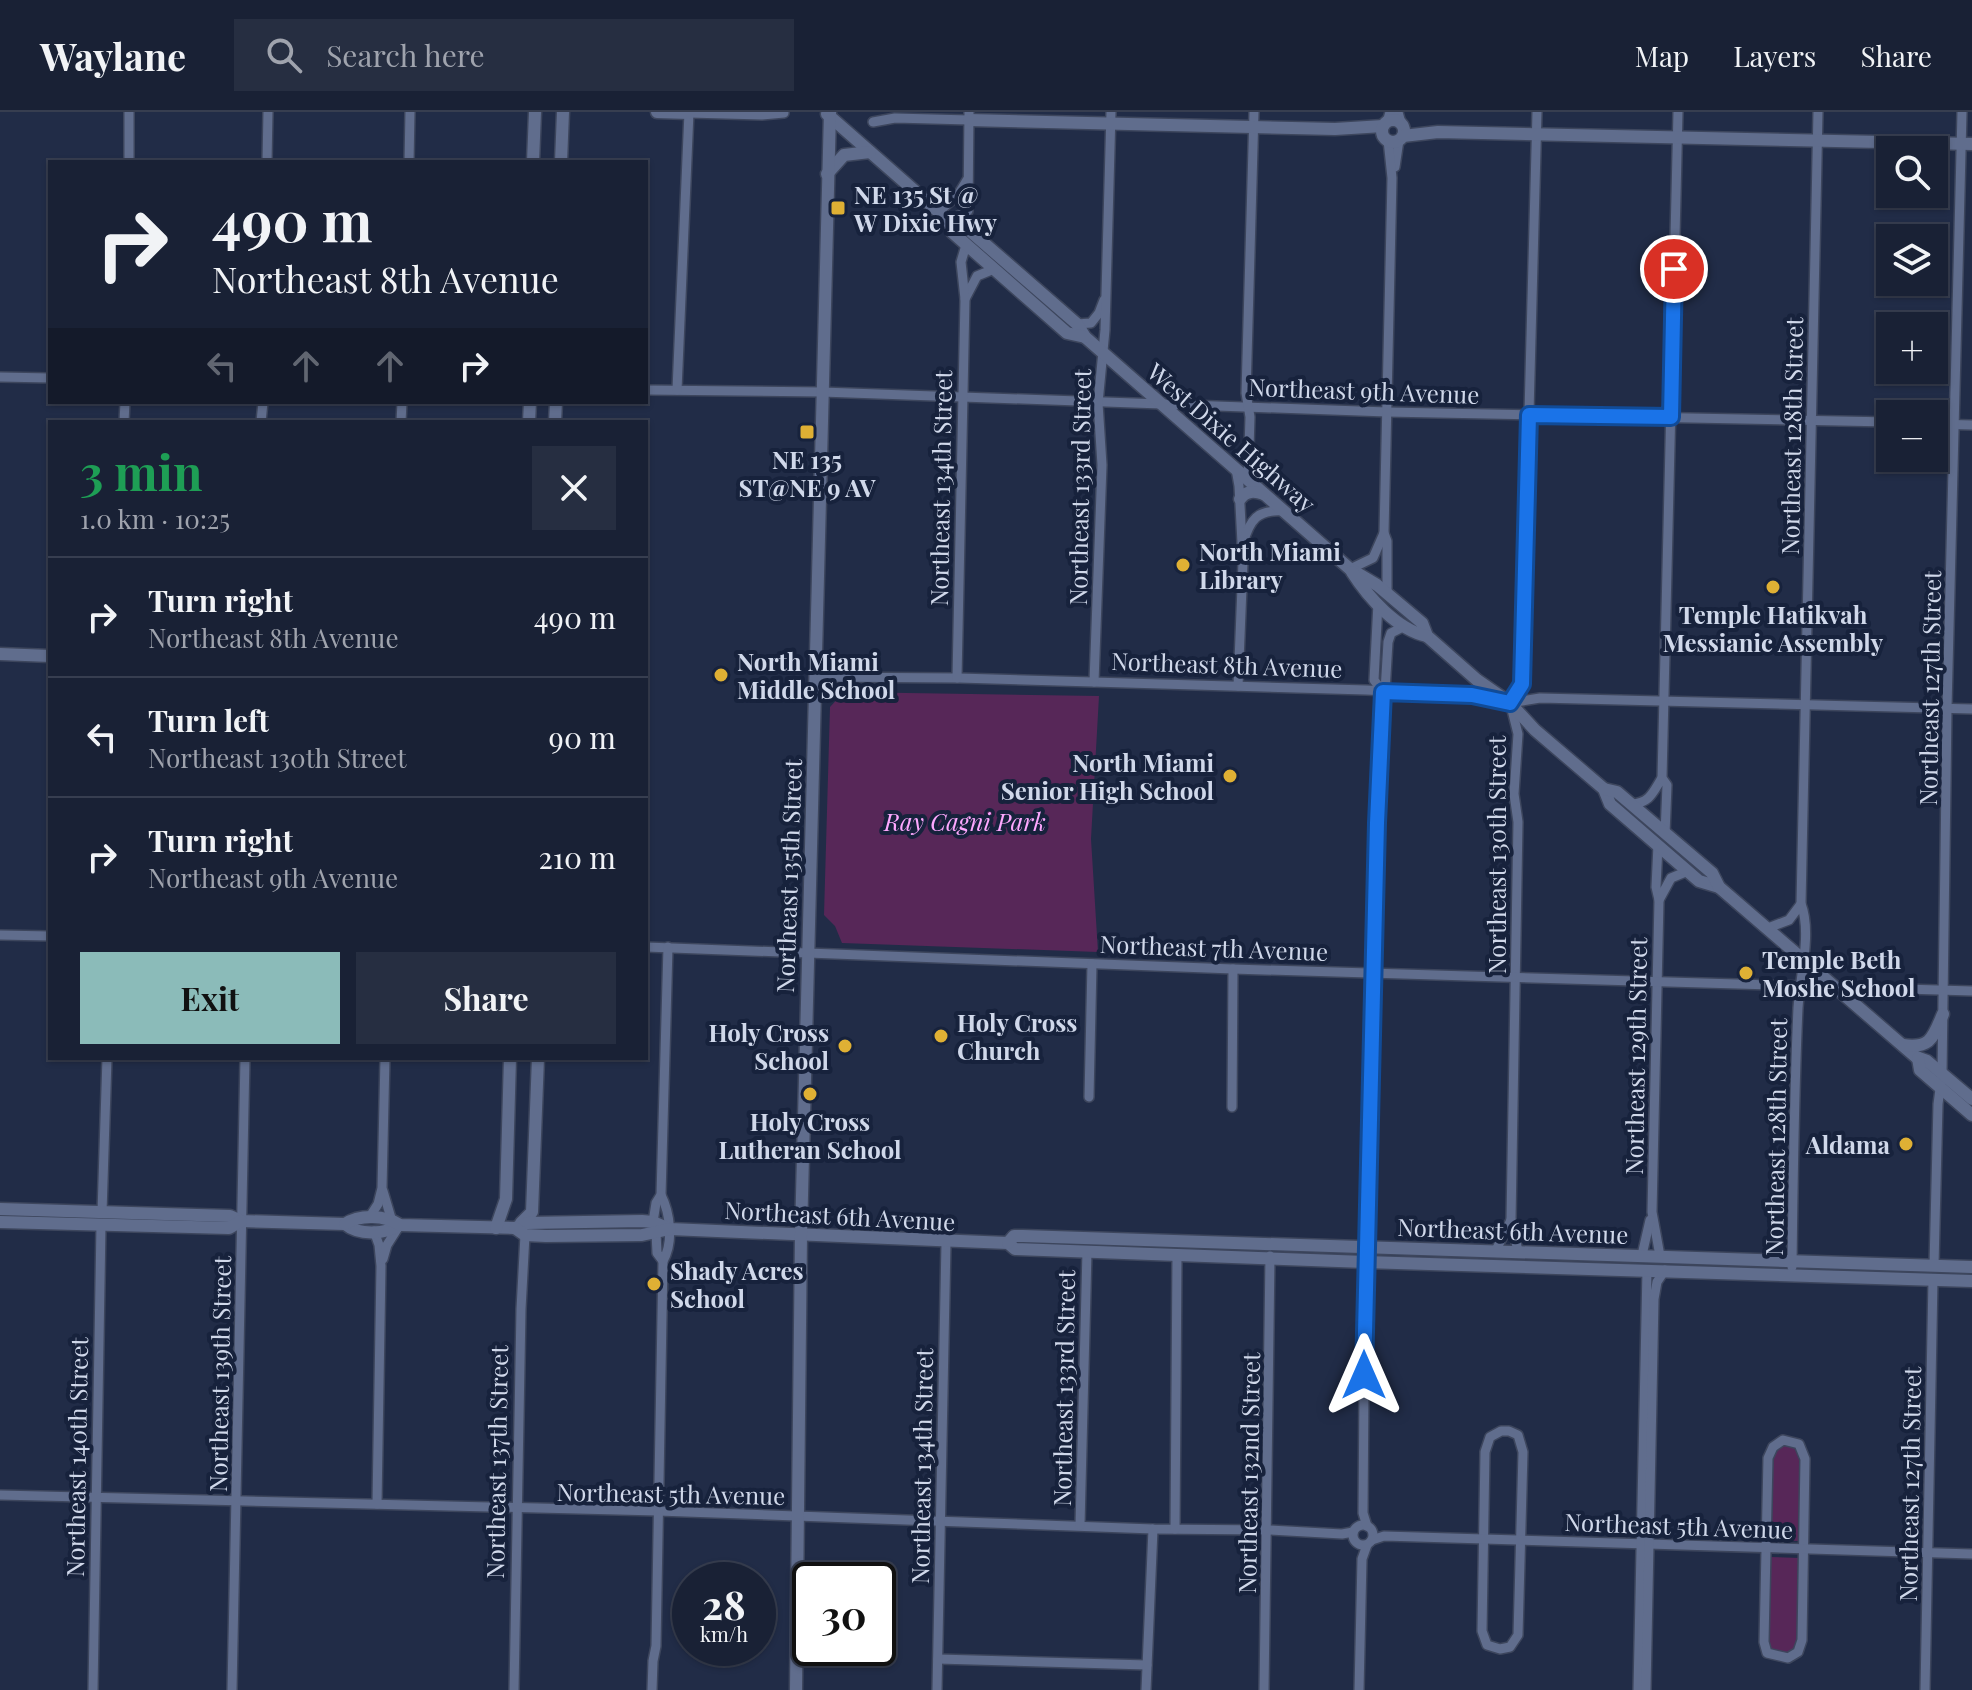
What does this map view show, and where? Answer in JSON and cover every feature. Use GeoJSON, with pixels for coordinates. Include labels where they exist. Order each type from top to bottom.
{"type":"FeatureCollection","features":[{"type":"Feature","properties":{"kind":"main road"},"geometry":{"type":"LineString","coordinates":[[533,160],[535,112]]}},
{"type":"Feature","properties":{"kind":"main road"},"geometry":{"type":"LineString","coordinates":[[561,160],[563,112]]}},
{"type":"Feature","properties":{"kind":"main road"},"geometry":{"type":"LineString","coordinates":[[657,112],[689,112]]}},
{"type":"Feature","properties":{"kind":"main road","name":"West Dixie Highway"},"geometry":{"type":"LineString","coordinates":[[828,113],[943,216],[962,224],[1077,324],[1085,337],[1350,569],[1366,592],[1383,598],[1422,623],[1427,636],[1477,680],[1510,703],[1535,730],[1604,789],[1617,792],[1632,804],[1699,881],[1719,887],[1837,986],[1918,1058],[1920,1070],[1972,1099]]}},
{"type":"Feature","properties":{"kind":"main road","name":"Northeast 135th Street"},"geometry":{"type":"LineString","coordinates":[[796,1690],[801,1234],[828,113]]}},
{"type":"Feature","properties":{"kind":"main road"},"geometry":{"type":"LineString","coordinates":[[969,116],[1111,117],[1253,127],[1394,127],[1438,132],[1536,135],[1966,143]]}},
{"type":"Feature","properties":{"kind":"main road"},"geometry":{"type":"LineString","coordinates":[[827,174],[846,154],[870,152]]}},
{"type":"Feature","properties":{"kind":"main road","name":"West Dixie Highway"},"geometry":{"type":"LineString","coordinates":[[943,216],[952,232],[1067,333],[1085,337]]}},
{"type":"Feature","properties":{"kind":"main road"},"geometry":{"type":"LineString","coordinates":[[1240,499],[1246,493],[1256,491],[1264,494]]}},
{"type":"Feature","properties":{"kind":"main road","name":"West Dixie Highway"},"geometry":{"type":"LineString","coordinates":[[1383,598],[1412,633],[1427,636]]}},
{"type":"Feature","properties":{"kind":"main road"},"geometry":{"type":"LineString","coordinates":[[0,654],[48,656]]}},
{"type":"Feature","properties":{"kind":"main road","name":"West Dixie Highway"},"geometry":{"type":"LineString","coordinates":[[1604,789],[1610,804],[1712,873],[1719,887]]}},
{"type":"Feature","properties":{"kind":"main road"},"geometry":{"type":"LineString","coordinates":[[1903,1045],[1917,1046],[1928,1041],[1943,1014]]}},
{"type":"Feature","properties":{"kind":"main road"},"geometry":{"type":"LineString","coordinates":[[496,1228],[506,1199],[510,1060]]}},
{"type":"Feature","properties":{"kind":"main road","name":"Northeast 137th Street"},"geometry":{"type":"LineString","coordinates":[[520,1232],[532,1212],[538,1060]]}},
{"type":"Feature","properties":{"kind":"main road"},"geometry":{"type":"LineString","coordinates":[[510,1081],[537,1081]]}},
{"type":"Feature","properties":{"kind":"main road","name":"West Dixie Highway"},"geometry":{"type":"LineString","coordinates":[[1941,1081],[1972,1115]]}},
{"type":"Feature","properties":{"kind":"main road","name":"Northeast 6th Avenue"},"geometry":{"type":"LineString","coordinates":[[0,1209],[98,1216]]}},
{"type":"Feature","properties":{"kind":"main road"},"geometry":{"type":"LineString","coordinates":[[0,1216],[98,1216]]}},
{"type":"Feature","properties":{"kind":"main road","name":"Northeast 6th Avenue"},"geometry":{"type":"LineString","coordinates":[[0,1222],[98,1216],[230,1216],[241,1221],[345,1224],[355,1217],[520,1232],[527,1223],[946,1243],[1008,1243],[1015,1249],[1177,1256],[1270,1256],[1365,1262],[1972,1281]]}},
{"type":"Feature","properties":{"kind":"main road","name":"Northeast 6th Avenue"},"geometry":{"type":"LineString","coordinates":[[345,1224],[353,1231],[389,1232],[395,1222]]}},
{"type":"Feature","properties":{"kind":"main road","name":"Northeast 6th Avenue"},"geometry":{"type":"LineString","coordinates":[[1008,1243],[1016,1236],[1111,1238],[1972,1267]]}},
{"type":"Feature","properties":{"kind":"main road"},"geometry":{"type":"LineString","coordinates":[[1087,1251],[1111,1238]]}},
{"type":"Feature","properties":{"kind":"main road"},"geometry":{"type":"LineString","coordinates":[[1614,1268],[1660,1256]]}},
{"type":"Feature","properties":{"kind":"main road"},"geometry":{"type":"LineString","coordinates":[[1647,1270],[1685,1257]]}},
{"type":"Feature","properties":{"kind":"main road"},"geometry":{"type":"LineString","coordinates":[[1906,1278],[1934,1265]]}},
{"type":"Feature","properties":{"kind":"street"},"geometry":{"type":"LineString","coordinates":[[129,112],[129,160]]}},
{"type":"Feature","properties":{"kind":"street"},"geometry":{"type":"LineString","coordinates":[[267,160],[268,112]]}},
{"type":"Feature","properties":{"kind":"street"},"geometry":{"type":"LineString","coordinates":[[409,160],[410,112]]}},
{"type":"Feature","properties":{"kind":"street"},"geometry":{"type":"LineString","coordinates":[[677,390],[689,112],[784,113]]}},
{"type":"Feature","properties":{"kind":"street"},"geometry":{"type":"LineString","coordinates":[[1248,480],[1249,407],[1246,393],[1254,112]]}},
{"type":"Feature","properties":{"kind":"street","name":"Northeast 130th Street"},"geometry":{"type":"LineString","coordinates":[[1518,1251],[1511,1220],[1518,846],[1514,794],[1518,734],[1510,703],[1522,684],[1537,112]]}},
{"type":"Feature","properties":{"kind":"street","name":"Northeast 129th Street"},"geometry":{"type":"LineString","coordinates":[[1660,1256],[1652,1212],[1659,900],[1656,887],[1667,785],[1662,778],[1678,112]]}},
{"type":"Feature","properties":{"kind":"street","name":"Northeast 128th Street"},"geometry":{"type":"LineString","coordinates":[[1792,1276],[1800,986],[1805,914],[1801,904],[1818,112]]}},
{"type":"Feature","properties":{"kind":"street","name":"Northeast 127th Street"},"geometry":{"type":"LineString","coordinates":[[1934,1265],[1943,1014],[1955,424],[1966,143],[1962,112]]}},
{"type":"Feature","properties":{"kind":"street"},"geometry":{"type":"LineString","coordinates":[[873,122],[895,118],[969,116],[968,211],[959,218],[943,216],[967,180]]}},
{"type":"Feature","properties":{"kind":"street","name":"Northeast 133rd Street"},"geometry":{"type":"LineString","coordinates":[[1094,682],[1102,465],[1098,403],[1107,293],[1111,117]]}},
{"type":"Feature","properties":{"kind":"street"},"geometry":{"type":"LineString","coordinates":[[1383,692],[1374,680],[1387,541],[1384,533],[1394,127]]}},
{"type":"Feature","properties":{"kind":"street","name":"Northeast 134th Street"},"geometry":{"type":"LineString","coordinates":[[957,678],[965,299],[961,262],[966,245]]}},
{"type":"Feature","properties":{"kind":"street"},"geometry":{"type":"LineString","coordinates":[[965,299],[977,276],[994,269]]}},
{"type":"Feature","properties":{"kind":"street"},"geometry":{"type":"LineString","coordinates":[[1077,324],[1091,323],[1107,293]]}},
{"type":"Feature","properties":{"kind":"street"},"geometry":{"type":"LineString","coordinates":[[0,377],[48,378]]}},
{"type":"Feature","properties":{"kind":"street","name":"Northeast 9th Avenue"},"geometry":{"type":"LineString","coordinates":[[648,390],[822,392],[1387,412],[1876,422]]}},
{"type":"Feature","properties":{"kind":"street"},"geometry":{"type":"LineString","coordinates":[[1948,424],[1972,425]]}},
{"type":"Feature","properties":{"kind":"street"},"geometry":{"type":"LineString","coordinates":[[1236,469],[1243,543]]}},
{"type":"Feature","properties":{"kind":"street"},"geometry":{"type":"LineString","coordinates":[[1238,686],[1243,543],[1254,518],[1267,511],[1284,511]]}},
{"type":"Feature","properties":{"kind":"street"},"geometry":{"type":"LineString","coordinates":[[1350,569],[1373,558],[1384,533]]}},
{"type":"Feature","properties":{"kind":"street"},"geometry":{"type":"LineString","coordinates":[[1359,1690],[1365,1262],[1383,692],[1388,638],[1405,626]]}},
{"type":"Feature","properties":{"kind":"street","name":"Northeast 8th Avenue"},"geometry":{"type":"LineString","coordinates":[[816,677],[1238,686],[1472,695],[1510,703],[1540,698],[1972,709]]}},
{"type":"Feature","properties":{"kind":"street"},"geometry":{"type":"LineString","coordinates":[[1632,804],[1640,804],[1650,798],[1662,778]]}},
{"type":"Feature","properties":{"kind":"street"},"geometry":{"type":"LineString","coordinates":[[1659,900],[1671,878],[1688,871]]}},
{"type":"Feature","properties":{"kind":"street"},"geometry":{"type":"LineString","coordinates":[[1768,928],[1789,920],[1801,904]]}},
{"type":"Feature","properties":{"kind":"street"},"geometry":{"type":"LineString","coordinates":[[0,935],[48,936]]}},
{"type":"Feature","properties":{"kind":"street","name":"Northeast 7th Avenue"},"geometry":{"type":"LineString","coordinates":[[648,947],[1233,969],[1972,991]]}},
{"type":"Feature","properties":{"kind":"street"},"geometry":{"type":"LineString","coordinates":[[652,1690],[656,1646],[663,1261],[670,1229],[661,1195],[668,947]]}},
{"type":"Feature","properties":{"kind":"street"},"geometry":{"type":"LineString","coordinates":[[1089,1097],[1092,964]]}},
{"type":"Feature","properties":{"kind":"street"},"geometry":{"type":"LineString","coordinates":[[1232,1107],[1233,969]]}},
{"type":"Feature","properties":{"kind":"street","name":"Northeast 140th Street"},"geometry":{"type":"LineString","coordinates":[[93,1690],[98,1216],[107,1060]]}},
{"type":"Feature","properties":{"kind":"street","name":"Northeast 139th Street"},"geometry":{"type":"LineString","coordinates":[[232,1690],[245,1060]]}},
{"type":"Feature","properties":{"kind":"street"},"geometry":{"type":"LineString","coordinates":[[369,1218],[378,1204],[382,1188],[385,1060]]}},
{"type":"Feature","properties":{"kind":"street"},"geometry":{"type":"LineString","coordinates":[[381,1266],[395,1222],[382,1188]]}},
{"type":"Feature","properties":{"kind":"street"},"geometry":{"type":"LineString","coordinates":[[661,1195],[656,1203],[654,1228],[657,1253],[663,1261]]}},
{"type":"Feature","properties":{"kind":"street","name":"Northeast 129th Street"},"geometry":{"type":"LineString","coordinates":[[1642,1255],[1652,1212]]}},
{"type":"Feature","properties":{"kind":"street","name":"Northeast 130th Street"},"geometry":{"type":"LineString","coordinates":[[1496,1250],[1511,1220]]}},
{"type":"Feature","properties":{"kind":"street"},"geometry":{"type":"LineString","coordinates":[[374,1231],[381,1266],[377,1504]]}},
{"type":"Feature","properties":{"kind":"street","name":"Northeast 137th Street"},"geometry":{"type":"LineString","coordinates":[[514,1690],[520,1232]]}},
{"type":"Feature","properties":{"kind":"street","name":"Northeast 134th Street"},"geometry":{"type":"LineString","coordinates":[[937,1690],[946,1243]]}},
{"type":"Feature","properties":{"kind":"street","name":"Northeast 133rd Street"},"geometry":{"type":"LineString","coordinates":[[1080,1525],[1087,1251]]}},
{"type":"Feature","properties":{"kind":"street"},"geometry":{"type":"LineString","coordinates":[[1175,1529],[1177,1256]]}},
{"type":"Feature","properties":{"kind":"street","name":"Northeast 132nd Street"},"geometry":{"type":"LineString","coordinates":[[1264,1690],[1270,1256]]}},
{"type":"Feature","properties":{"kind":"street"},"geometry":{"type":"LineString","coordinates":[[1646,1690],[1647,1270]]}},
{"type":"Feature","properties":{"kind":"street"},"geometry":{"type":"LineString","coordinates":[[1638,1690],[1654,1299],[1657,1282],[1665,1270]]}},
{"type":"Feature","properties":{"kind":"street","name":"Northeast 127th Street"},"geometry":{"type":"LineString","coordinates":[[1925,1690],[1933,1279]]}},
{"type":"Feature","properties":{"kind":"street"},"geometry":{"type":"LineString","coordinates":[[1506,1430],[1518,1435],[1523,1444],[1520,1540],[1518,1635],[1510,1647],[1500,1649],[1487,1645],[1483,1638],[1483,1539],[1486,1446],[1493,1434],[1506,1430]]}},
{"type":"Feature","properties":{"kind":"street"},"geometry":{"type":"LineString","coordinates":[[1790,1440],[1799,1444],[1805,1452],[1803,1549],[1801,1647],[1788,1658],[1772,1656],[1765,1648],[1766,1548],[1770,1452],[1777,1442],[1790,1440]]}},
{"type":"Feature","properties":{"kind":"street","name":"Northeast 5th Avenue"},"geometry":{"type":"LineString","coordinates":[[0,1495],[658,1511],[1972,1554]]}},
{"type":"Feature","properties":{"kind":"street"},"geometry":{"type":"LineString","coordinates":[[1146,1690],[1153,1529]]}},
{"type":"Feature","properties":{"kind":"street"},"geometry":{"type":"LineString","coordinates":[[938,1659],[1147,1665]]}},
{"type":"Feature","properties":{"kind":"green space","name":"Ray Cagni Park"},"geometry":{"type":"Polygon","coordinates":[[[844,692],[1099,696],[1091,839],[1098,952],[842,943],[835,926],[824,915],[830,707],[844,692]]]}},
{"type":"Feature","properties":{"kind":"green space"},"geometry":{"type":"Polygon","coordinates":[[[1783,1444],[1796,1447],[1802,1455],[1799,1541],[1771,1540],[1770,1537],[1771,1459],[1776,1448],[1783,1444]]]}},
{"type":"Feature","properties":{"kind":"green space"},"geometry":{"type":"Polygon","coordinates":[[[1770,1557],[1800,1558],[1798,1648],[1789,1655],[1770,1650],[1766,1642],[1770,1557]]]}},
{"type":"Feature","properties":{"kind":"place","name":"NE 135 St @ W Dixie Hwy"},"geometry":{"type":"Point","coordinates":[838,208]}},
{"type":"Feature","properties":{"kind":"place","name":"NE 135 ST@NE 9 AV"},"geometry":{"type":"Point","coordinates":[807,432]}},
{"type":"Feature","properties":{"kind":"place","name":"North Miami Library"},"geometry":{"type":"Point","coordinates":[1183,565]}},
{"type":"Feature","properties":{"kind":"place","name":"Temple Hatikvah Messianic Assembly"},"geometry":{"type":"Point","coordinates":[1773,587]}},
{"type":"Feature","properties":{"kind":"place","name":"North Miami Middle School"},"geometry":{"type":"Point","coordinates":[721,675]}},
{"type":"Feature","properties":{"kind":"place","name":"North Miami Senior High School"},"geometry":{"type":"Point","coordinates":[1230,776]}},
{"type":"Feature","properties":{"kind":"place","name":"Temple Beth Moshe School"},"geometry":{"type":"Point","coordinates":[1746,973]}},
{"type":"Feature","properties":{"kind":"place","name":"Holy Cross Church"},"geometry":{"type":"Point","coordinates":[941,1036]}},
{"type":"Feature","properties":{"kind":"place","name":"Holy Cross School"},"geometry":{"type":"Point","coordinates":[845,1046]}},
{"type":"Feature","properties":{"kind":"place","name":"Holy Cross Lutheran School"},"geometry":{"type":"Point","coordinates":[810,1094]}},
{"type":"Feature","properties":{"kind":"place","name":"Aldama"},"geometry":{"type":"Point","coordinates":[1906,1144]}},
{"type":"Feature","properties":{"kind":"place","name":"Shady Acres School"},"geometry":{"type":"Point","coordinates":[654,1284]}},
{"type":"Feature","properties":{"kind":"route"},"geometry":{"type":"LineString","coordinates":[[1364,1375],[1383,692],[1472,695],[1510,703],[1522,684],[1529,415],[1671,417],[1674,269]]}}]}
